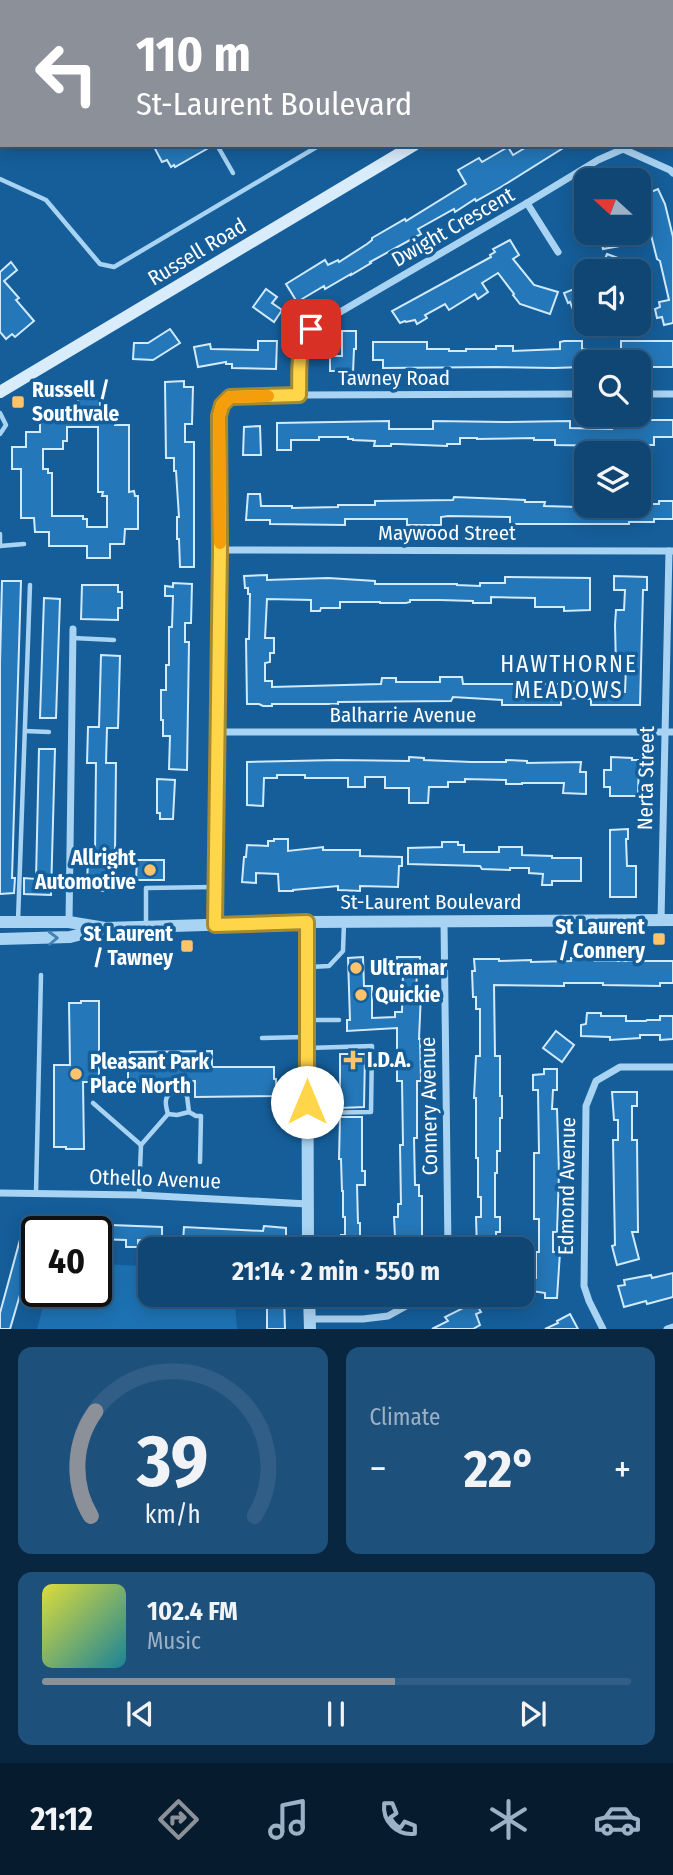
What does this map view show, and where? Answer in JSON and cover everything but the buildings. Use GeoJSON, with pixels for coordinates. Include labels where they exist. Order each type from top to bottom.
{"type":"FeatureCollection","features":[{"type":"Feature","properties":{"kind":"main road","name":"Russell Road"},"geometry":{"type":"LineString","coordinates":[[0,392],[411,147]]}},
{"type":"Feature","properties":{"kind":"street","name":"Dwight Crescent"},"geometry":{"type":"LineString","coordinates":[[299,395],[300,349],[311,329],[598,160],[623,149],[673,173]]}},
{"type":"Feature","properties":{"kind":"street"},"geometry":{"type":"LineString","coordinates":[[527,203],[558,252]]}},
{"type":"Feature","properties":{"kind":"street","name":"Tawney Road"},"geometry":{"type":"LineString","coordinates":[[215,925],[219,416],[222,405],[230,397],[574,394]]}},
{"type":"Feature","properties":{"kind":"street"},"geometry":{"type":"LineString","coordinates":[[651,394],[673,394]]}},
{"type":"Feature","properties":{"kind":"street","name":"Maywood Street"},"geometry":{"type":"LineString","coordinates":[[220,550],[671,551]]}},
{"type":"Feature","properties":{"kind":"street","name":"Nerta Street"},"geometry":{"type":"LineString","coordinates":[[667,920],[671,551]]}},
{"type":"Feature","properties":{"kind":"street"},"geometry":{"type":"LineString","coordinates":[[69,922],[73,629]]}},
{"type":"Feature","properties":{"kind":"street","name":"Balharrie Avenue"},"geometry":{"type":"LineString","coordinates":[[217,732],[669,732]]}},
{"type":"Feature","properties":{"kind":"street","name":"St-Laurent Boulevard"},"geometry":{"type":"LineString","coordinates":[[0,922],[69,922],[105,928],[444,920],[667,920]]}},
{"type":"Feature","properties":{"kind":"street","name":"Connery Avenue"},"geometry":{"type":"LineString","coordinates":[[444,920],[447,1237]]}},
{"type":"Feature","properties":{"kind":"street"},"geometry":{"type":"LineString","coordinates":[[307,922],[308,1237]]}},
{"type":"Feature","properties":{"kind":"street","name":"St-Laurent Boulevard"},"geometry":{"type":"LineString","coordinates":[[0,939],[70,937],[105,928]]}},
{"type":"Feature","properties":{"kind":"street","name":"Edmond Avenue"},"geometry":{"type":"LineString","coordinates":[[603,1329],[584,1286],[586,1106],[596,1081],[620,1067],[673,1067]]}},
{"type":"Feature","properties":{"kind":"street","name":"Othello Avenue"},"geometry":{"type":"LineString","coordinates":[[1,1195],[139,1195],[308,1204]]}},
{"type":"Feature","properties":{"kind":"street"},"geometry":{"type":"LineString","coordinates":[[309,1324],[387,1316],[404,1307]]}},
{"type":"Feature","properties":{"kind":"street"},"geometry":{"type":"LineString","coordinates":[[667,1329],[673,1326]]}},
{"type":"Feature","properties":{"kind":"lane"},"geometry":{"type":"LineString","coordinates":[[218,147],[233,173]]}},
{"type":"Feature","properties":{"kind":"lane"},"geometry":{"type":"LineString","coordinates":[[0,179],[46,200],[100,264],[114,267],[317,147]]}},
{"type":"Feature","properties":{"kind":"lane"},"geometry":{"type":"LineString","coordinates":[[0,414],[6,425],[0,434]]}},
{"type":"Feature","properties":{"kind":"lane"},"geometry":{"type":"LineString","coordinates":[[0,534],[0,546],[24,544]]}},
{"type":"Feature","properties":{"kind":"lane"},"geometry":{"type":"LineString","coordinates":[[18,922],[30,585]]}},
{"type":"Feature","properties":{"kind":"lane"},"geometry":{"type":"LineString","coordinates":[[73,638],[114,640]]}},
{"type":"Feature","properties":{"kind":"lane"},"geometry":{"type":"LineString","coordinates":[[24,731],[49,732]]}},
{"type":"Feature","properties":{"kind":"lane"},"geometry":{"type":"LineString","coordinates":[[146,927],[146,888],[216,887]]}},
{"type":"Feature","properties":{"kind":"lane"},"geometry":{"type":"LineString","coordinates":[[307,967],[329,966],[343,951],[344,922]]}},
{"type":"Feature","properties":{"kind":"lane"},"geometry":{"type":"LineString","coordinates":[[36,1193],[41,975]]}},
{"type":"Feature","properties":{"kind":"lane"},"geometry":{"type":"LineString","coordinates":[[307,1020],[339,1020]]}},
{"type":"Feature","properties":{"kind":"lane"},"geometry":{"type":"LineString","coordinates":[[262,1038],[372,1046],[371,1112],[307,1114]]}},
{"type":"Feature","properties":{"kind":"lane"},"geometry":{"type":"LineString","coordinates":[[168,1114],[166,1098],[176,1091],[187,1096],[189,1112]]}},
{"type":"Feature","properties":{"kind":"lane"},"geometry":{"type":"LineString","coordinates":[[93,1103],[141,1145]]}},
{"type":"Feature","properties":{"kind":"lane"},"geometry":{"type":"LineString","coordinates":[[168,1114],[189,1112],[201,1116],[200,1162]]}},
{"type":"Feature","properties":{"kind":"lane"},"geometry":{"type":"LineString","coordinates":[[139,1195],[141,1145],[168,1114]]}},
{"type":"Feature","properties":{"kind":"shaded area"},"geometry":{"type":"Polygon","coordinates":[[[112,1265],[138,1266],[138,1307],[235,1307],[237,1329],[37,1329],[43,1307],[112,1307],[112,1265]]]}},
{"type":"Feature","properties":{"kind":"slow traffic"},"geometry":{"type":"LineString","coordinates":[[220,543],[219,416],[222,405],[230,397],[268,396]]}},
{"type":"Feature","properties":{"kind":"place","name":"Russell / Southvale"},"geometry":{"type":"Point","coordinates":[18,402]}},
{"type":"Feature","properties":{"kind":"place","name":"Allright Automotive"},"geometry":{"type":"Point","coordinates":[150,870]}},
{"type":"Feature","properties":{"kind":"place","name":"St Laurent / Connery"},"geometry":{"type":"Point","coordinates":[659,939]}},
{"type":"Feature","properties":{"kind":"place","name":"St Laurent / Tawney"},"geometry":{"type":"Point","coordinates":[187,946]}},
{"type":"Feature","properties":{"kind":"place","name":"Ultramar"},"geometry":{"type":"Point","coordinates":[356,968]}},
{"type":"Feature","properties":{"kind":"place","name":"Quickie"},"geometry":{"type":"Point","coordinates":[361,995]}},
{"type":"Feature","properties":{"kind":"place","name":"I.D.A."},"geometry":{"type":"Point","coordinates":[353,1060]}},
{"type":"Feature","properties":{"kind":"place","name":"Pleasant Park Place North"},"geometry":{"type":"Point","coordinates":[76,1074]}},
{"type":"Feature","properties":{"kind":"district","name":"HAWTHORNE MEADOWS"},"geometry":{"type":"Point","coordinates":[569,677]}},
{"type":"Feature","properties":{"kind":"route"},"geometry":{"type":"LineString","coordinates":[[307,1102],[307,922],[215,925],[219,416],[222,405],[230,397],[299,395],[300,349],[311,329]]}}]}
